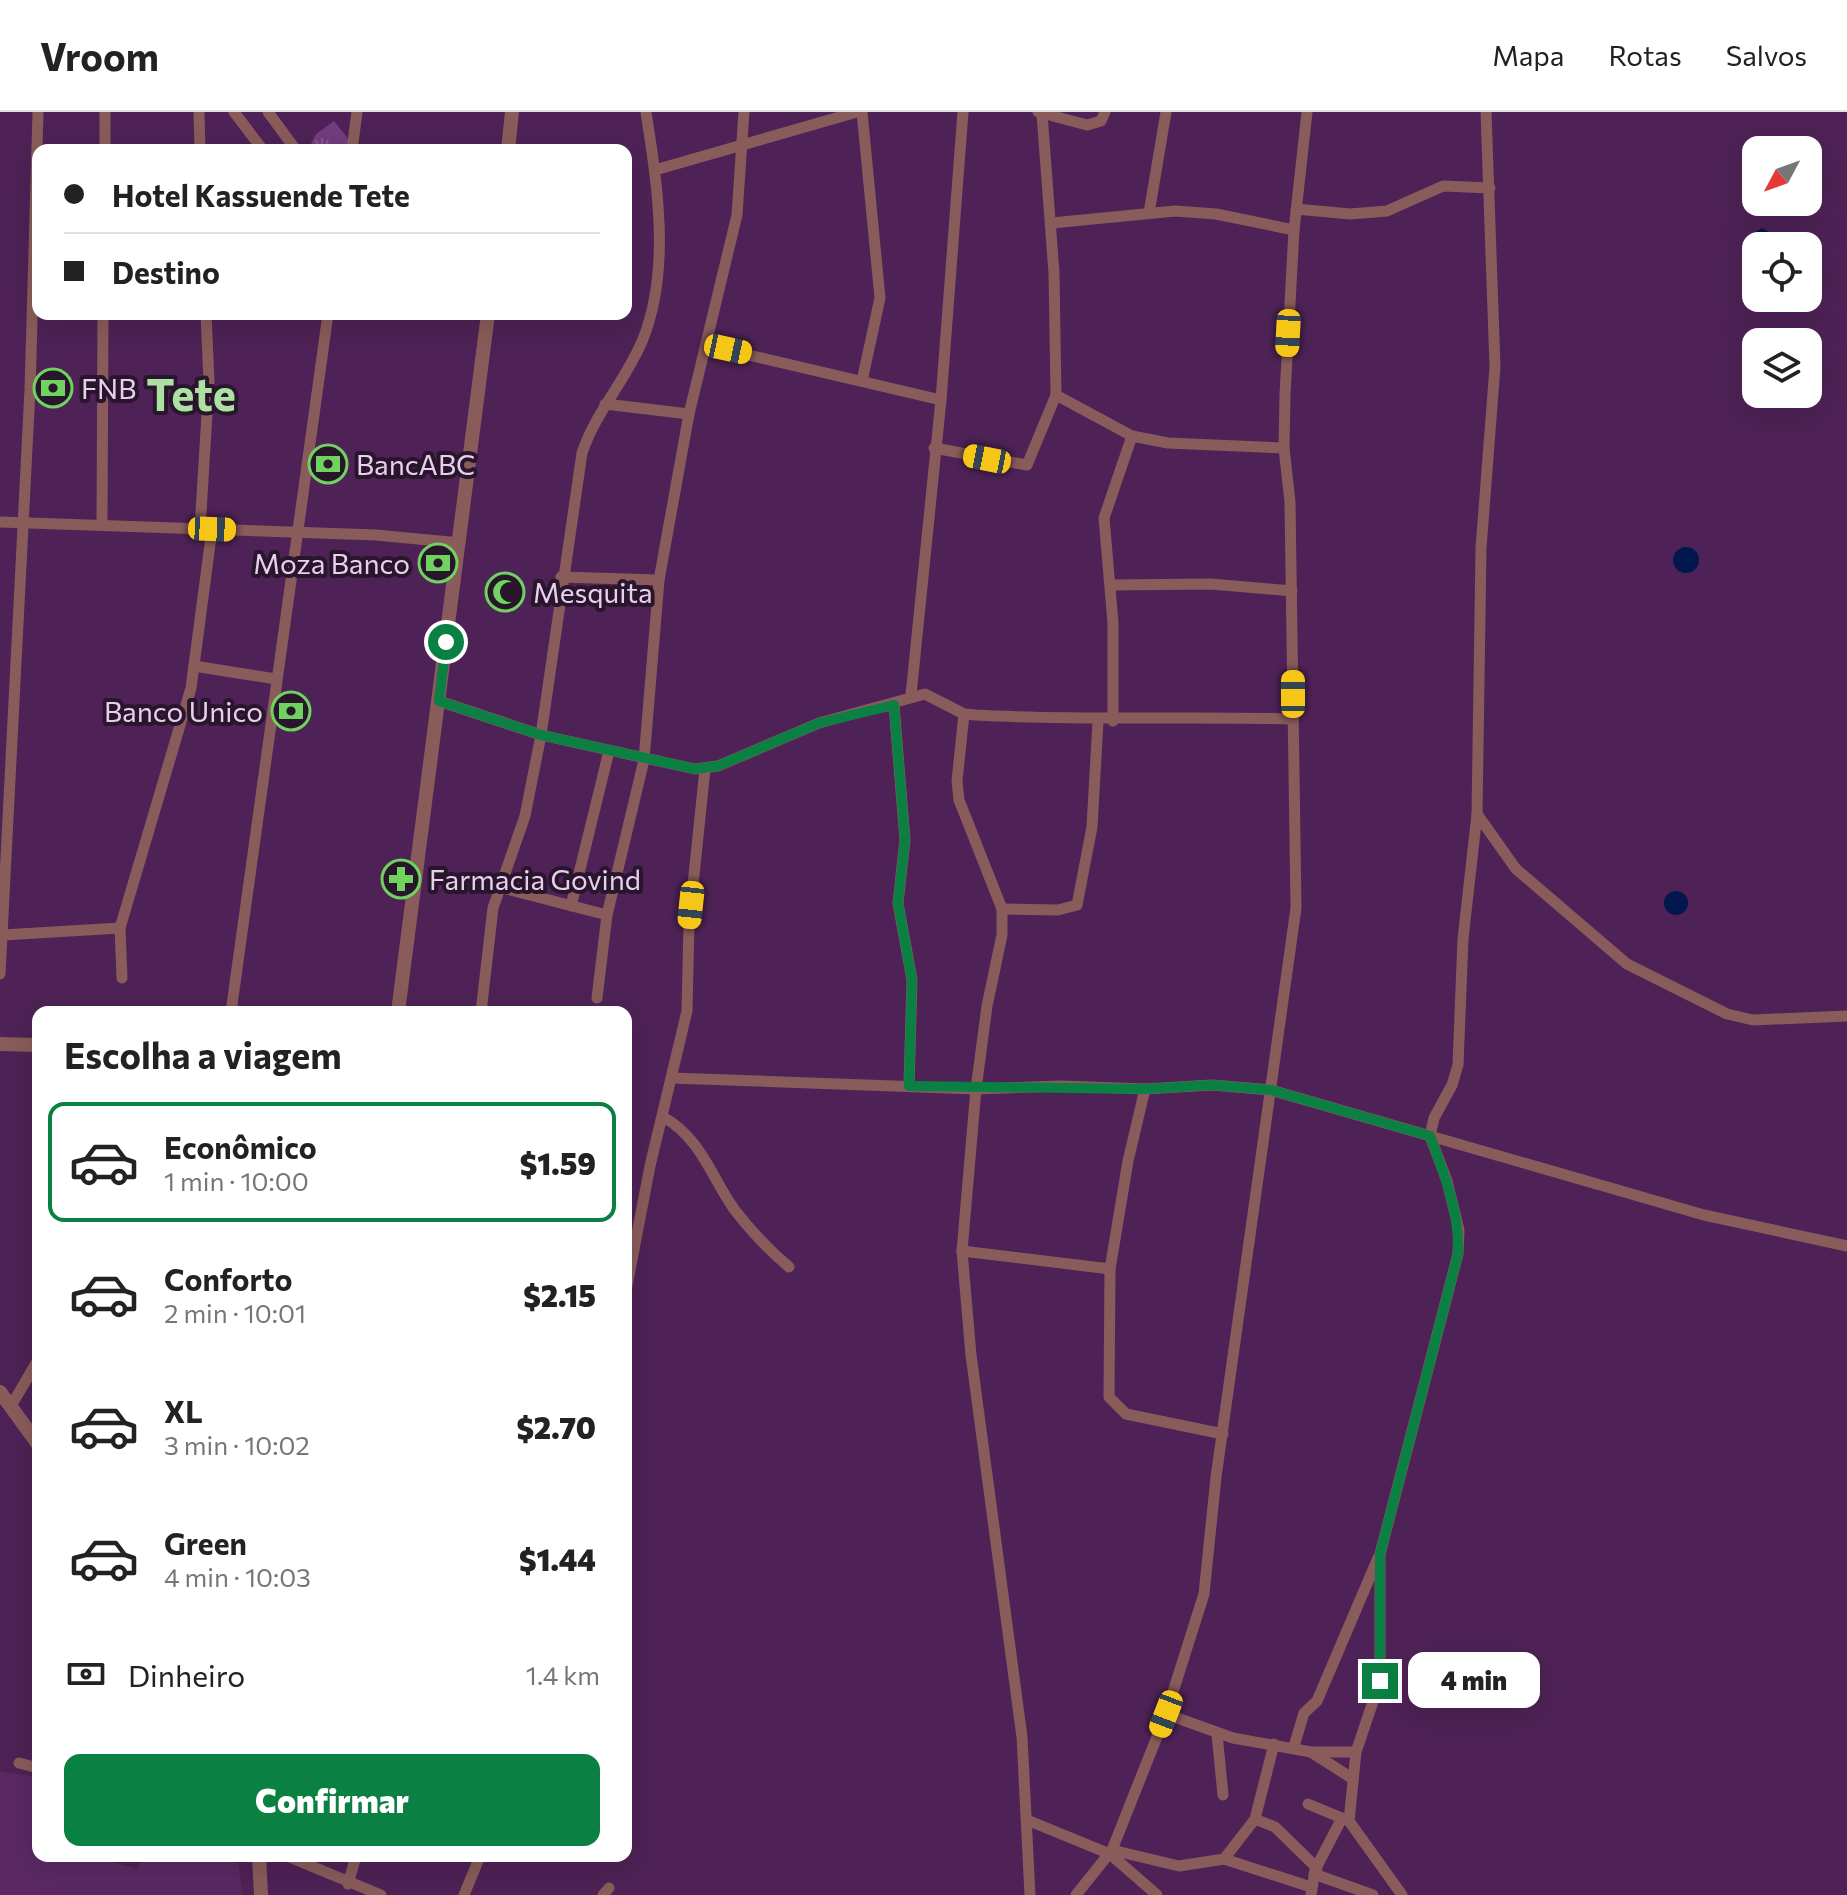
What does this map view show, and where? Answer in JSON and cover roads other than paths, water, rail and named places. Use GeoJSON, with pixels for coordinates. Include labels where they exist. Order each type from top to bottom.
{"type":"FeatureCollection","features":[{"type":"Feature","properties":{"kind":"street"},"geometry":{"type":"LineString","coordinates":[[37,144],[38,112]]}},
{"type":"Feature","properties":{"kind":"street"},"geometry":{"type":"LineString","coordinates":[[105,112],[105,144]]}},
{"type":"Feature","properties":{"kind":"street"},"geometry":{"type":"LineString","coordinates":[[199,112],[200,144]]}},
{"type":"Feature","properties":{"kind":"street"},"geometry":{"type":"LineString","coordinates":[[234,112],[258,144]]}},
{"type":"Feature","properties":{"kind":"street"},"geometry":{"type":"LineString","coordinates":[[268,112],[292,144]]}},
{"type":"Feature","properties":{"kind":"street"},"geometry":{"type":"LineString","coordinates":[[353,144],[357,112]]}},
{"type":"Feature","properties":{"kind":"street"},"geometry":{"type":"LineString","coordinates":[[509,144],[512,112]]}},
{"type":"Feature","properties":{"kind":"street"},"geometry":{"type":"LineString","coordinates":[[482,1006],[490,929],[499,887],[525,816],[541,735],[561,577],[582,453],[605,404],[643,340],[658,275],[655,170],[646,112]]}},
{"type":"Feature","properties":{"kind":"street"},"geometry":{"type":"LineString","coordinates":[[597,998],[607,915],[644,760],[659,580],[689,414],[737,215],[744,112]]}},
{"type":"Feature","properties":{"kind":"street"},"geometry":{"type":"LineString","coordinates":[[655,170],[859,112],[880,298],[862,381]]}},
{"type":"Feature","properties":{"kind":"street"},"geometry":{"type":"LineString","coordinates":[[911,695],[941,400],[963,112]]}},
{"type":"Feature","properties":{"kind":"street"},"geometry":{"type":"LineString","coordinates":[[934,448],[1027,465],[1056,395],[1052,223],[1040,113],[1087,125],[1101,121],[1105,112]]}},
{"type":"Feature","properties":{"kind":"street"},"geometry":{"type":"LineString","coordinates":[[1149,213],[1166,112]]}},
{"type":"Feature","properties":{"kind":"street"},"geometry":{"type":"LineString","coordinates":[[1076,1895],[1111,1852],[1166,1714],[1204,1594],[1223,1434],[1296,908],[1290,502],[1284,448],[1294,230],[1307,112]]}},
{"type":"Feature","properties":{"kind":"street"},"geometry":{"type":"LineString","coordinates":[[1294,1746],[1304,1713],[1317,1701],[1380,1554],[1458,1254],[1459,1230],[1447,1181],[1430,1136],[1434,1118],[1452,1085],[1458,1065],[1463,939],[1477,814],[1481,548],[1495,367],[1486,112]]}},
{"type":"Feature","properties":{"kind":"street"},"geometry":{"type":"LineString","coordinates":[[1296,209],[1350,214],[1387,211],[1443,186],[1490,188]]}},
{"type":"Feature","properties":{"kind":"street"},"geometry":{"type":"LineString","coordinates":[[1052,223],[1149,213],[1216,214],[1294,230]]}},
{"type":"Feature","properties":{"kind":"street"},"geometry":{"type":"LineString","coordinates":[[0,974],[32,320]]}},
{"type":"Feature","properties":{"kind":"street"},"geometry":{"type":"LineString","coordinates":[[102,525],[103,320]]}},
{"type":"Feature","properties":{"kind":"street"},"geometry":{"type":"LineString","coordinates":[[122,978],[120,928],[173,753],[194,666],[206,529],[209,381],[206,320]]}},
{"type":"Feature","properties":{"kind":"street"},"geometry":{"type":"LineString","coordinates":[[232,1006],[295,532],[327,320]]}},
{"type":"Feature","properties":{"kind":"street"},"geometry":{"type":"LineString","coordinates":[[399,1006],[487,320]]}},
{"type":"Feature","properties":{"kind":"street"},"geometry":{"type":"LineString","coordinates":[[706,345],[941,400]]}},
{"type":"Feature","properties":{"kind":"street"},"geometry":{"type":"LineString","coordinates":[[1056,395],[1132,436],[1168,443],[1284,448]]}},
{"type":"Feature","properties":{"kind":"street"},"geometry":{"type":"LineString","coordinates":[[605,404],[689,414]]}},
{"type":"Feature","properties":{"kind":"street"},"geometry":{"type":"LineString","coordinates":[[1113,721],[1111,585],[1104,518],[1132,436]]}},
{"type":"Feature","properties":{"kind":"street"},"geometry":{"type":"LineString","coordinates":[[0,522],[295,532],[460,543]]}},
{"type":"Feature","properties":{"kind":"street"},"geometry":{"type":"LineString","coordinates":[[561,577],[659,580]]}},
{"type":"Feature","properties":{"kind":"street"},"geometry":{"type":"LineString","coordinates":[[1111,585],[1211,584],[1292,591]]}},
{"type":"Feature","properties":{"kind":"street"},"geometry":{"type":"LineString","coordinates":[[194,666],[276,679]]}},
{"type":"Feature","properties":{"kind":"street"},"geometry":{"type":"LineString","coordinates":[[439,701],[541,735],[644,760],[705,769],[819,723],[894,705],[911,695],[925,694],[938,698],[964,714],[1098,721],[1202,716],[1293,719]]}},
{"type":"Feature","properties":{"kind":"street"},"geometry":{"type":"LineString","coordinates":[[894,705],[905,840],[898,903],[912,980],[909,1086]]}},
{"type":"Feature","properties":{"kind":"street"},"geometry":{"type":"LineString","coordinates":[[964,714],[957,781],[959,800],[1002,909],[1002,935],[987,1006],[976,1089],[962,1251],[971,1355],[1014,1670],[1030,1895]]}},
{"type":"Feature","properties":{"kind":"street"},"geometry":{"type":"LineString","coordinates":[[1002,909],[1058,910],[1077,905],[1092,827],[1098,721]]}},
{"type":"Feature","properties":{"kind":"street"},"geometry":{"type":"LineString","coordinates":[[571,906],[609,751]]}},
{"type":"Feature","properties":{"kind":"street"},"geometry":{"type":"LineString","coordinates":[[632,1260],[690,985],[689,923],[705,769]]}},
{"type":"Feature","properties":{"kind":"street"},"geometry":{"type":"LineString","coordinates":[[1477,814],[1516,869],[1627,964],[1727,1014],[1763,1020],[1847,1016]]}},
{"type":"Feature","properties":{"kind":"street"},"geometry":{"type":"LineString","coordinates":[[499,887],[607,915]]}},
{"type":"Feature","properties":{"kind":"street"},"geometry":{"type":"LineString","coordinates":[[3,935],[120,928]]}},
{"type":"Feature","properties":{"kind":"street"},"geometry":{"type":"LineString","coordinates":[[0,1044],[32,1045]]}},
{"type":"Feature","properties":{"kind":"street"},"geometry":{"type":"LineString","coordinates":[[672,1078],[976,1089],[1061,1086],[1145,1089],[1212,1085],[1271,1090],[1704,1215],[1847,1246]]}},
{"type":"Feature","properties":{"kind":"street"},"geometry":{"type":"LineString","coordinates":[[1145,1089],[1128,1161],[1110,1269],[1106,1328],[1109,1397],[1126,1414],[1223,1434]]}},
{"type":"Feature","properties":{"kind":"street"},"geometry":{"type":"LineString","coordinates":[[663,1117],[679,1126],[701,1152],[734,1208],[789,1267]]}},
{"type":"Feature","properties":{"kind":"street"},"geometry":{"type":"LineString","coordinates":[[962,1251],[1110,1269]]}},
{"type":"Feature","properties":{"kind":"street"},"geometry":{"type":"LineString","coordinates":[[11,1406],[32,1370]]}},
{"type":"Feature","properties":{"kind":"street"},"geometry":{"type":"LineString","coordinates":[[0,1392],[32,1436]]}},
{"type":"Feature","properties":{"kind":"street"},"geometry":{"type":"LineString","coordinates":[[1027,1820],[1111,1852],[1179,1866],[1224,1859],[1311,1891],[1315,1871],[1346,1819],[1356,1752],[1380,1681],[1380,1554]]}},
{"type":"Feature","properties":{"kind":"street"},"geometry":{"type":"LineString","coordinates":[[1166,1714],[1217,1734],[1294,1746],[1311,1752],[1353,1779]]}},
{"type":"Feature","properties":{"kind":"street"},"geometry":{"type":"LineString","coordinates":[[1217,1734],[1223,1795]]}},
{"type":"Feature","properties":{"kind":"street"},"geometry":{"type":"LineString","coordinates":[[1224,1859],[1255,1819],[1274,1744]]}},
{"type":"Feature","properties":{"kind":"street"},"geometry":{"type":"LineString","coordinates":[[1311,1752],[1356,1752]]}},
{"type":"Feature","properties":{"kind":"street"},"geometry":{"type":"LineString","coordinates":[[19,1763],[32,1766]]}},
{"type":"Feature","properties":{"kind":"street"},"geometry":{"type":"LineString","coordinates":[[1308,1804],[1346,1819],[1402,1895]]}},
{"type":"Feature","properties":{"kind":"street"},"geometry":{"type":"LineString","coordinates":[[1255,1819],[1275,1827],[1315,1871],[1373,1895]]}},
{"type":"Feature","properties":{"kind":"street"},"geometry":{"type":"LineString","coordinates":[[1111,1852],[1157,1895]]}},
{"type":"Feature","properties":{"kind":"street"},"geometry":{"type":"LineString","coordinates":[[259,1862],[261,1895]]}},
{"type":"Feature","properties":{"kind":"street"},"geometry":{"type":"LineString","coordinates":[[300,1862],[381,1895]]}},
{"type":"Feature","properties":{"kind":"street"},"geometry":{"type":"LineString","coordinates":[[348,1884],[354,1862]]}},
{"type":"Feature","properties":{"kind":"street"},"geometry":{"type":"LineString","coordinates":[[464,1895],[478,1862]]}},
{"type":"Feature","properties":{"kind":"water"},"geometry":{"type":"Polygon","coordinates":[[[1686,547],[1695,551],[1699,560],[1695,569],[1686,573],[1677,569],[1673,560],[1677,551],[1686,547]]]}},
{"type":"Feature","properties":{"kind":"water"},"geometry":{"type":"Polygon","coordinates":[[[1676,891],[1685,894],[1688,903],[1685,912],[1676,915],[1667,912],[1664,903],[1667,894],[1676,891]]]}},
{"type":"Feature","properties":{"kind":"place","name":"FNB"},"geometry":{"type":"Point","coordinates":[53,388]}},
{"type":"Feature","properties":{"kind":"place","name":"BancABC"},"geometry":{"type":"Point","coordinates":[328,464]}},
{"type":"Feature","properties":{"kind":"place","name":"Moza Banco"},"geometry":{"type":"Point","coordinates":[438,563]}},
{"type":"Feature","properties":{"kind":"place","name":"Mesquita"},"geometry":{"type":"Point","coordinates":[505,592]}},
{"type":"Feature","properties":{"kind":"place","name":"Banco Unico"},"geometry":{"type":"Point","coordinates":[291,711]}},
{"type":"Feature","properties":{"kind":"place","name":"Farmacia Govind"},"geometry":{"type":"Point","coordinates":[401,879]}},
{"type":"Feature","properties":{"kind":"district","name":"Tete"},"geometry":{"type":"Point","coordinates":[191,393]}}]}
